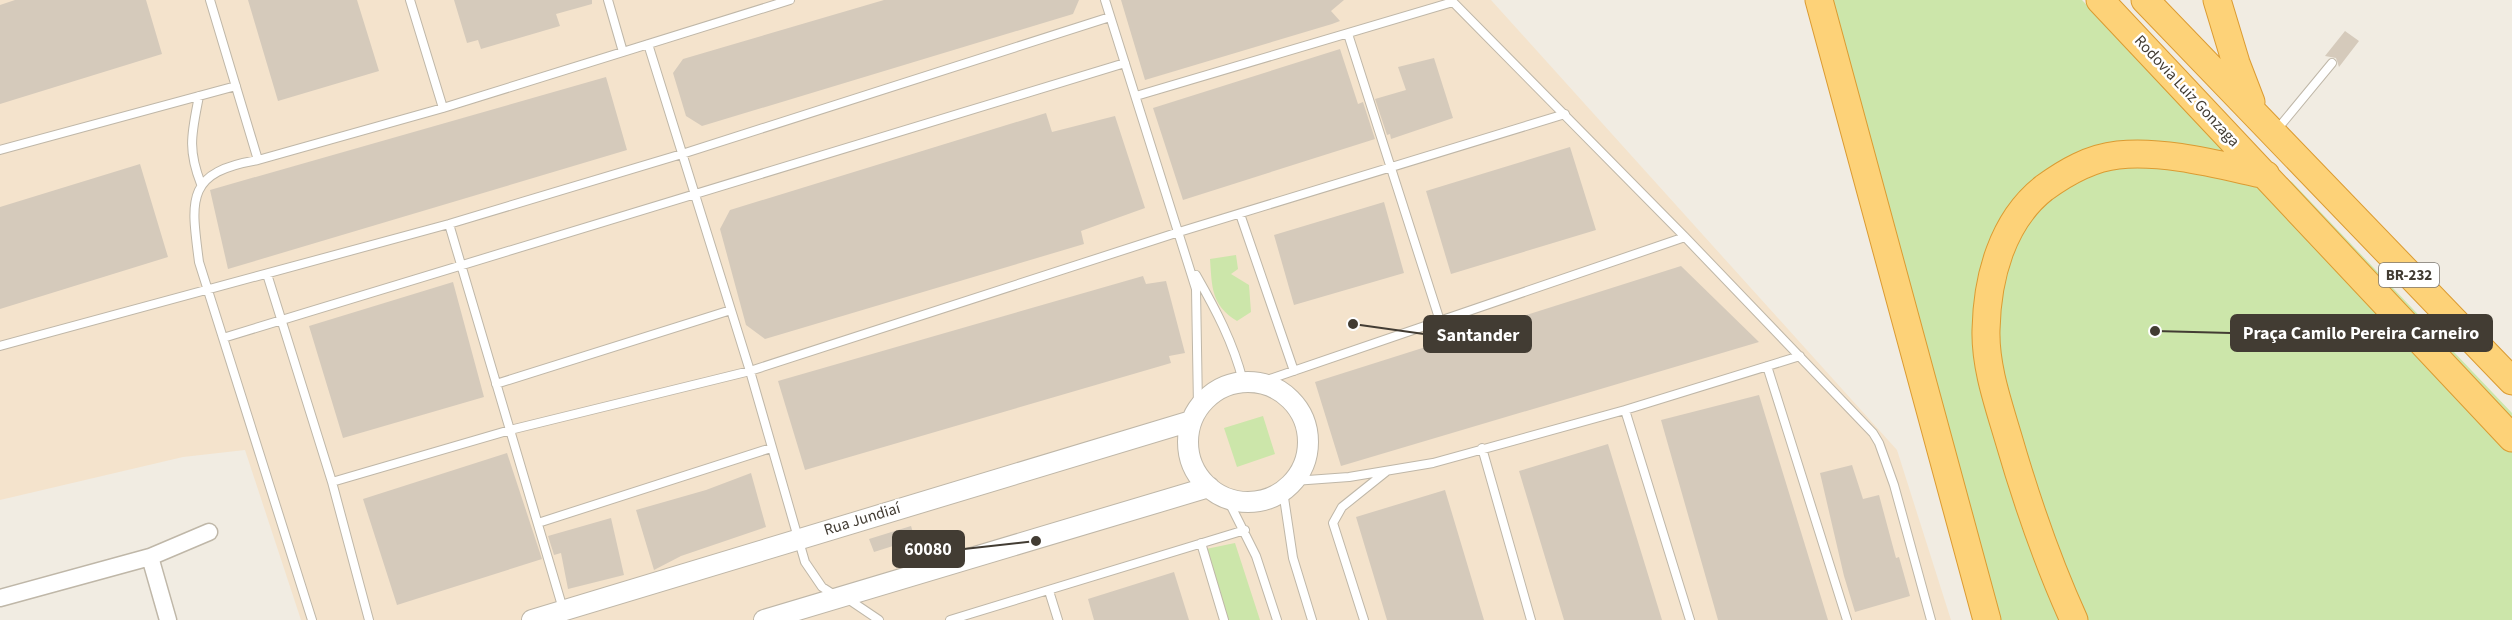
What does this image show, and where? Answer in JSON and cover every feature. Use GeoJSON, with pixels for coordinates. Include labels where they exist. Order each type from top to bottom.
{"type":"FeatureCollection","features":[{"type":"Feature","properties":{"kind":"highway"},"geometry":{"type":"LineString","coordinates":[[1819,0],[1987,620]]}},
{"type":"Feature","properties":{"kind":"highway","name":"Rodovia Luiz Gonzaga"},"geometry":{"type":"LineString","coordinates":[[2100,0],[2269,179]]}},
{"type":"Feature","properties":{"kind":"highway","name":"Rodovia Luiz Gonzaga"},"geometry":{"type":"LineString","coordinates":[[2145,0],[2512,381]]}},
{"type":"Feature","properties":{"kind":"highway"},"geometry":{"type":"LineString","coordinates":[[2217,0],[2254,112]]}},
{"type":"Feature","properties":{"kind":"highway"},"geometry":{"type":"LineString","coordinates":[[2074,620],[2046,553],[2019,477],[1988,358],[1986,330],[1998,252],[2012,224],[2031,198],[2064,173],[2116,155],[2154,154],[2269,179]]}},
{"type":"Feature","properties":{"kind":"highway","name":"BR-232"},"geometry":{"type":"LineString","coordinates":[[2269,179],[2512,438]]}},
{"type":"Feature","properties":{"kind":"street"},"geometry":{"type":"LineString","coordinates":[[1252,382],[1280,390],[1295,404],[1305,423],[1308,443],[1304,463],[1288,486],[1256,501],[1241,501],[1227,498],[1209,487],[1197,473],[1190,456],[1188,438],[1195,414],[1210,394],[1226,385],[1252,382]]}},
{"type":"Feature","properties":{"kind":"street","name":"Rua Jundiaí"},"geometry":{"type":"LineString","coordinates":[[532,620],[1195,414]]}},
{"type":"Feature","properties":{"kind":"street"},"geometry":{"type":"LineString","coordinates":[[764,620],[1209,487]]}},
{"type":"Feature","properties":{"kind":"street"},"geometry":{"type":"LineString","coordinates":[[0,598],[150,557],[209,532]]}},
{"type":"Feature","properties":{"kind":"street"},"geometry":{"type":"LineString","coordinates":[[150,557],[168,620]]}},
{"type":"Feature","properties":{"kind":"lane"},"geometry":{"type":"LineString","coordinates":[[210,0],[258,160]]}},
{"type":"Feature","properties":{"kind":"lane"},"geometry":{"type":"LineString","coordinates":[[410,0],[443,108]]}},
{"type":"Feature","properties":{"kind":"lane"},"geometry":{"type":"LineString","coordinates":[[608,0],[624,52]]}},
{"type":"Feature","properties":{"kind":"lane"},"geometry":{"type":"LineString","coordinates":[[312,620],[199,262],[194,203],[201,184],[217,171],[235,164],[258,160],[443,108],[790,0]]}},
{"type":"Feature","properties":{"kind":"lane"},"geometry":{"type":"LineString","coordinates":[[1105,0],[1196,289],[1199,321],[1195,414]]}},
{"type":"Feature","properties":{"kind":"lane"},"geometry":{"type":"LineString","coordinates":[[1136,96],[1452,1],[1685,237],[1880,443],[1894,484],[1931,620]]}},
{"type":"Feature","properties":{"kind":"lane"},"geometry":{"type":"LineString","coordinates":[[0,346],[449,224],[682,154],[1110,17]]}},
{"type":"Feature","properties":{"kind":"lane"},"geometry":{"type":"LineString","coordinates":[[1348,34],[1440,321]]}},
{"type":"Feature","properties":{"kind":"lane"},"geometry":{"type":"LineString","coordinates":[[648,44],[750,371],[805,562],[822,587],[833,594],[845,597],[879,620]]}},
{"type":"Feature","properties":{"kind":"lane"},"geometry":{"type":"LineString","coordinates":[[223,338],[1125,63]]}},
{"type":"Feature","properties":{"kind":"lane"},"geometry":{"type":"LineString","coordinates":[[2274,133],[2332,63]]}},
{"type":"Feature","properties":{"kind":"lane"},"geometry":{"type":"LineString","coordinates":[[0,150],[236,86]]}},
{"type":"Feature","properties":{"kind":"lane"},"geometry":{"type":"LineString","coordinates":[[199,96],[192,135],[192,160],[201,184]]}},
{"type":"Feature","properties":{"kind":"lane"},"geometry":{"type":"LineString","coordinates":[[332,482],[510,430],[750,371],[1179,232],[1565,114]]}},
{"type":"Feature","properties":{"kind":"lane"},"geometry":{"type":"LineString","coordinates":[[1240,214],[1294,371]]}},
{"type":"Feature","properties":{"kind":"lane"},"geometry":{"type":"LineString","coordinates":[[449,224],[563,609]]}},
{"type":"Feature","properties":{"kind":"lane"},"geometry":{"type":"LineString","coordinates":[[1190,265],[1222,319],[1252,382],[1294,371],[1685,237]]}},
{"type":"Feature","properties":{"kind":"lane"},"geometry":{"type":"LineString","coordinates":[[267,274],[332,482],[369,620]]}},
{"type":"Feature","properties":{"kind":"lane"},"geometry":{"type":"LineString","coordinates":[[496,384],[731,310]]}},
{"type":"Feature","properties":{"kind":"lane"},"geometry":{"type":"LineString","coordinates":[[1312,620],[1293,558],[1288,486],[1433,463],[1624,410],[1800,356]]}},
{"type":"Feature","properties":{"kind":"lane"},"geometry":{"type":"LineString","coordinates":[[1767,366],[1847,620]]}},
{"type":"Feature","properties":{"kind":"lane"},"geometry":{"type":"LineString","coordinates":[[1624,410],[1690,620]]}},
{"type":"Feature","properties":{"kind":"lane"},"geometry":{"type":"LineString","coordinates":[[538,523],[771,448]]}},
{"type":"Feature","properties":{"kind":"lane"},"geometry":{"type":"LineString","coordinates":[[1482,448],[1531,620]]}},
{"type":"Feature","properties":{"kind":"lane"},"geometry":{"type":"LineString","coordinates":[[1364,620],[1333,522],[1342,507],[1388,471]]}},
{"type":"Feature","properties":{"kind":"lane"},"geometry":{"type":"LineString","coordinates":[[1227,498],[1256,556],[1277,620]]}},
{"type":"Feature","properties":{"kind":"lane"},"geometry":{"type":"LineString","coordinates":[[950,620],[1245,530]]}},
{"type":"Feature","properties":{"kind":"lane"},"geometry":{"type":"LineString","coordinates":[[1201,543],[1224,620]]}},
{"type":"Feature","properties":{"kind":"lane"},"geometry":{"type":"LineString","coordinates":[[1049,591],[1058,620]]}},
{"type":"Feature","properties":{"kind":"shaded area"},"geometry":{"type":"Polygon","coordinates":[[[0,0],[1491,0],[1897,450],[1951,620],[301,620],[245,450],[183,457],[0,500],[0,0]]]}},
{"type":"Feature","properties":{"kind":"green space"},"geometry":{"type":"Polygon","coordinates":[[[1826,0],[2082,0],[2210,133],[2292,182],[2512,413],[2512,620],[1994,620],[1826,0]]]}},
{"type":"Feature","properties":{"kind":"green space"},"geometry":{"type":"Polygon","coordinates":[[[1236,255],[1238,269],[1231,274],[1249,285],[1251,312],[1237,321],[1222,308],[1214,294],[1210,259],[1236,255]]]}},
{"type":"Feature","properties":{"kind":"green space"},"geometry":{"type":"Polygon","coordinates":[[[1263,416],[1275,454],[1237,467],[1224,428],[1263,416]]]}},
{"type":"Feature","properties":{"kind":"green space"},"geometry":{"type":"Polygon","coordinates":[[[1235,543],[1260,620],[1226,620],[1206,549],[1235,543]]]}},
{"type":"Feature","properties":{"kind":"building"},"geometry":{"type":"Polygon","coordinates":[[[15,0],[146,0],[162,54],[0,104],[0,5],[15,0]]]}},
{"type":"Feature","properties":{"kind":"building"},"geometry":{"type":"Polygon","coordinates":[[[248,0],[357,0],[379,71],[278,101],[248,0]]]}},
{"type":"Feature","properties":{"kind":"building"},"geometry":{"type":"Polygon","coordinates":[[[454,0],[592,0],[592,4],[556,14],[560,26],[481,49],[478,40],[467,43],[454,0]]]}},
{"type":"Feature","properties":{"kind":"building"},"geometry":{"type":"Polygon","coordinates":[[[884,0],[1079,0],[1073,14],[702,126],[686,116],[673,73],[683,59],[884,0]]]}},
{"type":"Feature","properties":{"kind":"building"},"geometry":{"type":"Polygon","coordinates":[[[1121,0],[1344,0],[1331,11],[1340,21],[1145,80],[1121,0]]]}},
{"type":"Feature","properties":{"kind":"building"},"geometry":{"type":"Polygon","coordinates":[[[2345,31],[2359,41],[2339,67],[2336,58],[2325,56],[2345,31]]]}},
{"type":"Feature","properties":{"kind":"building"},"geometry":{"type":"Polygon","coordinates":[[[1340,49],[1358,104],[1363,102],[1375,139],[1183,200],[1153,108],[1340,49]]]}},
{"type":"Feature","properties":{"kind":"building"},"geometry":{"type":"Polygon","coordinates":[[[1434,58],[1453,118],[1391,139],[1390,134],[1387,135],[1375,99],[1406,90],[1398,67],[1434,58]]]}},
{"type":"Feature","properties":{"kind":"building"},"geometry":{"type":"Polygon","coordinates":[[[606,77],[627,150],[228,269],[210,190],[606,77]]]}},
{"type":"Feature","properties":{"kind":"building"},"geometry":{"type":"Polygon","coordinates":[[[1046,113],[1052,132],[1115,116],[1145,208],[1081,231],[1084,244],[765,339],[746,325],[720,229],[730,210],[1046,113]]]}},
{"type":"Feature","properties":{"kind":"building"},"geometry":{"type":"Polygon","coordinates":[[[1570,147],[1596,230],[1451,274],[1426,191],[1570,147]]]}},
{"type":"Feature","properties":{"kind":"building"},"geometry":{"type":"Polygon","coordinates":[[[140,164],[168,257],[0,309],[0,207],[140,164]]]}},
{"type":"Feature","properties":{"kind":"building"},"geometry":{"type":"Polygon","coordinates":[[[1384,202],[1404,273],[1294,305],[1274,235],[1384,202]]]}},
{"type":"Feature","properties":{"kind":"building"},"geometry":{"type":"Polygon","coordinates":[[[1681,266],[1759,342],[1341,466],[1315,382],[1681,266]]]}},
{"type":"Feature","properties":{"kind":"building"},"geometry":{"type":"Polygon","coordinates":[[[1143,276],[1146,284],[1166,281],[1185,353],[1169,356],[1171,363],[805,470],[778,381],[1143,276]]]}},
{"type":"Feature","properties":{"kind":"building"},"geometry":{"type":"Polygon","coordinates":[[[453,282],[484,397],[343,438],[309,326],[453,282]]]}},
{"type":"Feature","properties":{"kind":"building"},"geometry":{"type":"Polygon","coordinates":[[[1759,395],[1828,620],[1718,620],[1661,420],[1759,395]]]}},
{"type":"Feature","properties":{"kind":"building"},"geometry":{"type":"Polygon","coordinates":[[[1608,444],[1662,620],[1564,620],[1519,471],[1608,444]]]}},
{"type":"Feature","properties":{"kind":"building"},"geometry":{"type":"Polygon","coordinates":[[[507,453],[542,559],[397,605],[363,499],[507,453]]]}},
{"type":"Feature","properties":{"kind":"building"},"geometry":{"type":"Polygon","coordinates":[[[1852,465],[1863,499],[1879,495],[1896,558],[1899,557],[1910,596],[1855,612],[1844,576],[1820,473],[1852,465]]]}},
{"type":"Feature","properties":{"kind":"building"},"geometry":{"type":"Polygon","coordinates":[[[751,473],[766,527],[681,556],[654,570],[636,510],[706,490],[751,473]]]}},
{"type":"Feature","properties":{"kind":"building"},"geometry":{"type":"Polygon","coordinates":[[[1445,490],[1484,620],[1387,620],[1356,517],[1445,490]]]}},
{"type":"Feature","properties":{"kind":"building"},"geometry":{"type":"Polygon","coordinates":[[[611,518],[624,575],[568,589],[561,553],[554,555],[548,536],[611,518]]]}},
{"type":"Feature","properties":{"kind":"building"},"geometry":{"type":"Polygon","coordinates":[[[911,526],[915,539],[874,552],[869,539],[911,526]]]}},
{"type":"Feature","properties":{"kind":"building"},"geometry":{"type":"Polygon","coordinates":[[[1174,572],[1189,620],[1094,620],[1088,599],[1174,572]]]}},
{"type":"Feature","properties":{"kind":"place","name":"Santander"},"geometry":{"type":"Point","coordinates":[1353,324]}},
{"type":"Feature","properties":{"kind":"place","name":"Praça Camilo Pereira Carneiro"},"geometry":{"type":"Point","coordinates":[2155,331]}},
{"type":"Feature","properties":{"kind":"place","name":"60080"},"geometry":{"type":"Point","coordinates":[1036,541]}}]}
